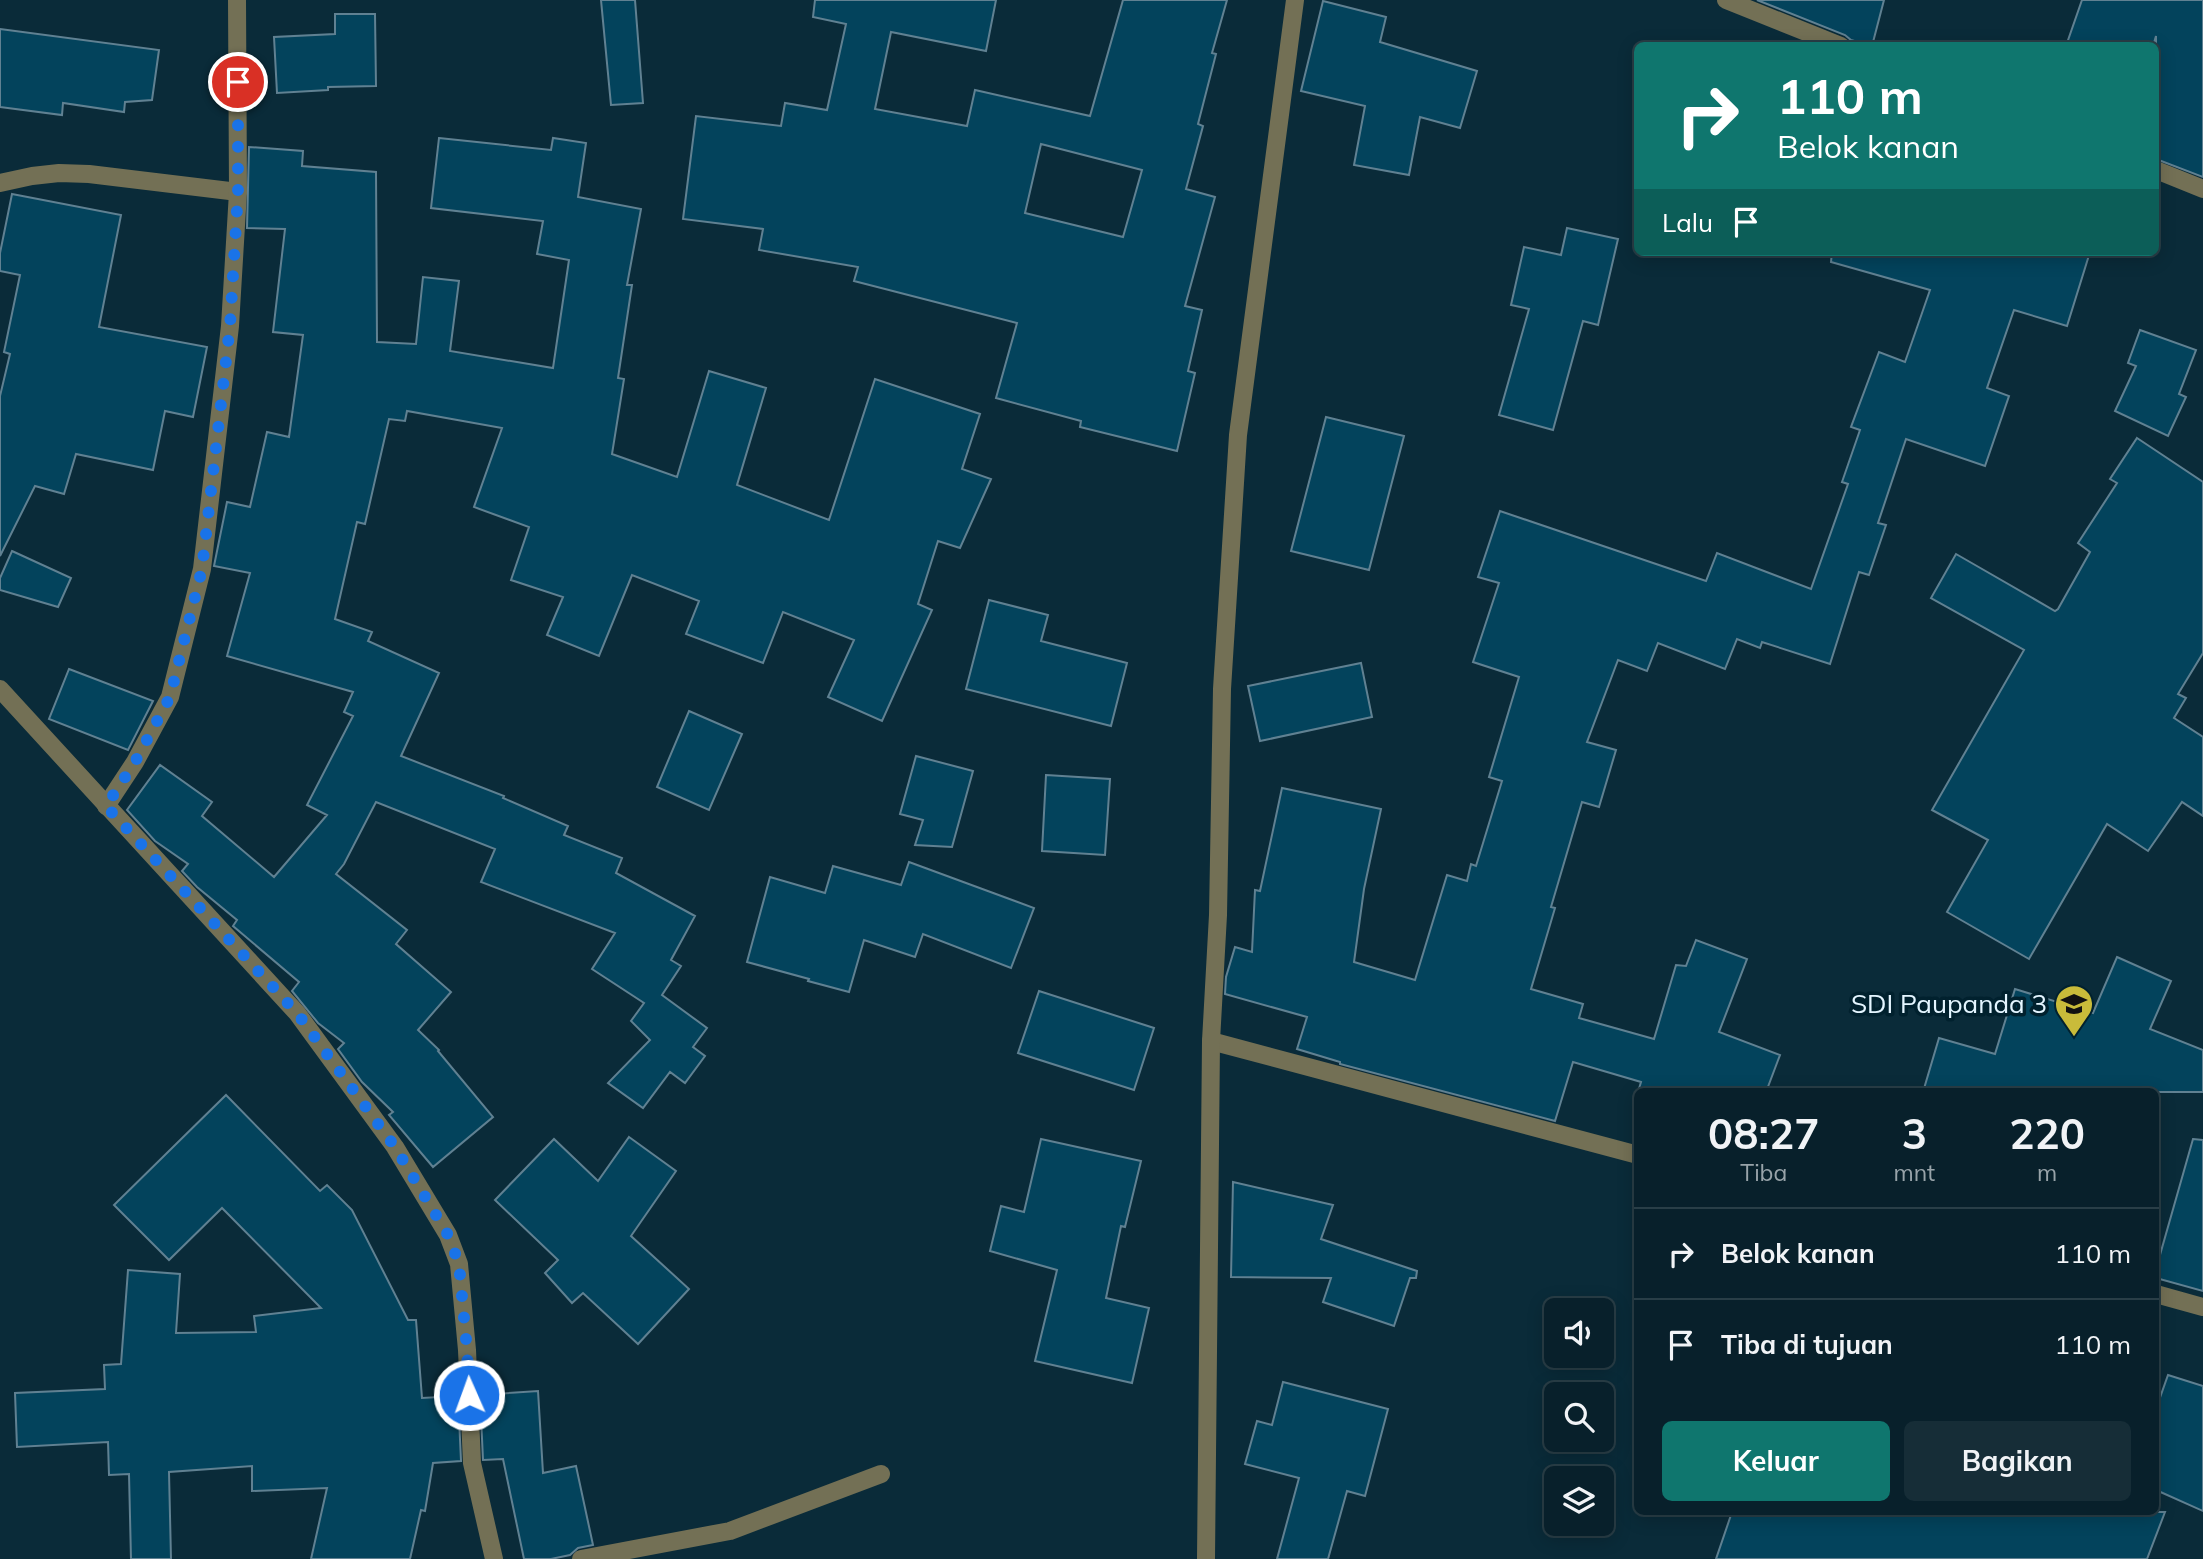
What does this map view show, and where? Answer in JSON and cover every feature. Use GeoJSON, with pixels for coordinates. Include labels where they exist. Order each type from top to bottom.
{"type":"FeatureCollection","features":[{"type":"Feature","properties":{"kind":"street"},"geometry":{"type":"LineString","coordinates":[[106,806],[135,762],[170,697],[202,569],[230,326],[238,192],[237,0]]}},
{"type":"Feature","properties":{"kind":"street"},"geometry":{"type":"LineString","coordinates":[[1206,1559],[1211,1041],[1218,915],[1222,689],[1238,435],[1295,0]]}},
{"type":"Feature","properties":{"kind":"street"},"geometry":{"type":"LineString","coordinates":[[1726,0],[1831,42]]}},
{"type":"Feature","properties":{"kind":"street"},"geometry":{"type":"LineString","coordinates":[[2159,171],[2203,189]]}},
{"type":"Feature","properties":{"kind":"street"},"geometry":{"type":"LineString","coordinates":[[0,183],[59,173],[89,174],[238,192]]}},
{"type":"Feature","properties":{"kind":"street"},"geometry":{"type":"LineString","coordinates":[[0,689],[297,1013],[395,1147],[448,1235],[459,1264],[467,1350],[472,1464],[494,1559]]}},
{"type":"Feature","properties":{"kind":"street"},"geometry":{"type":"LineString","coordinates":[[1211,1041],[1634,1155]]}},
{"type":"Feature","properties":{"kind":"street"},"geometry":{"type":"LineString","coordinates":[[2159,1295],[2203,1307]]}},
{"type":"Feature","properties":{"kind":"street"},"geometry":{"type":"LineString","coordinates":[[581,1559],[730,1531],[881,1474]]}},
{"type":"Feature","properties":{"kind":"building"},"geometry":{"type":"Polygon","coordinates":[[[601,0],[635,0],[643,103],[611,105],[601,0]]]}},
{"type":"Feature","properties":{"kind":"building"},"geometry":{"type":"Polygon","coordinates":[[[815,0],[996,0],[986,51],[891,32],[875,109],[967,126],[975,90],[1090,116],[1123,0],[1227,0],[1212,53],[1216,54],[1198,124],[1203,126],[1186,189],[1215,197],[1185,306],[1202,310],[1188,371],[1195,373],[1177,451],[1080,427],[1081,421],[996,398],[1017,323],[854,281],[858,267],[759,250],[763,229],[683,219],[696,116],[781,126],[785,103],[827,110],[846,24],[813,17],[815,0]],[[1041,144],[1025,213],[1123,237],[1142,170],[1041,144]]]}},
{"type":"Feature","properties":{"kind":"building"},"geometry":{"type":"Polygon","coordinates":[[[1757,0],[1884,0],[1873,42],[1858,42],[1757,0]]]}},
{"type":"Feature","properties":{"kind":"building"},"geometry":{"type":"Polygon","coordinates":[[[2082,0],[2203,0],[2203,177],[2159,160],[2159,42],[2156,42],[2156,36],[2154,42],[2067,42],[2082,0]]]}},
{"type":"Feature","properties":{"kind":"building"},"geometry":{"type":"Polygon","coordinates":[[[1323,1],[1386,17],[1380,42],[1477,71],[1460,128],[1420,117],[1409,175],[1354,165],[1365,106],[1301,91],[1323,1]]]}},
{"type":"Feature","properties":{"kind":"building"},"geometry":{"type":"Polygon","coordinates":[[[335,14],[375,14],[376,86],[328,87],[328,90],[277,93],[274,37],[335,34],[335,14]]]}},
{"type":"Feature","properties":{"kind":"building"},"geometry":{"type":"Polygon","coordinates":[[[0,29],[159,50],[152,100],[125,102],[124,112],[63,103],[62,115],[0,107],[0,29]]]}},
{"type":"Feature","properties":{"kind":"building"},"geometry":{"type":"Polygon","coordinates":[[[439,138],[551,150],[553,138],[586,143],[578,197],[641,209],[627,285],[632,285],[618,378],[624,379],[612,454],[677,477],[709,371],[766,388],[737,485],[829,520],[875,379],[980,414],[962,469],[991,479],[960,548],[938,541],[918,604],[932,610],[882,721],[828,697],[854,640],[783,612],[763,663],[686,634],[699,601],[632,575],[599,656],[547,635],[563,597],[511,580],[529,527],[474,507],[502,428],[407,411],[405,421],[389,419],[365,524],[357,522],[335,619],[372,632],[368,641],[439,673],[401,756],[504,796],[503,798],[568,826],[564,835],[622,858],[616,873],[695,916],[671,960],[681,966],[662,995],[707,1028],[693,1047],[705,1056],[685,1083],[670,1072],[643,1108],[608,1083],[650,1040],[631,1021],[644,1003],[592,969],[615,933],[481,882],[495,849],[376,802],[344,864],[336,874],[407,930],[396,944],[451,992],[418,1030],[439,1050],[493,1117],[433,1167],[389,1115],[393,1112],[362,1082],[338,1049],[344,1043],[318,1023],[292,991],[299,982],[233,926],[237,920],[182,871],[188,864],[155,841],[127,810],[160,765],[212,802],[202,816],[274,877],[327,815],[307,805],[353,716],[344,712],[353,692],[227,656],[250,573],[214,566],[227,502],[250,507],[267,432],[289,437],[303,335],[273,332],[285,229],[247,228],[249,147],[303,151],[302,166],[376,172],[377,342],[416,344],[423,277],[459,281],[450,351],[553,368],[569,260],[537,254],[543,221],[431,208],[439,138]]]}},
{"type":"Feature","properties":{"kind":"building"},"geometry":{"type":"Polygon","coordinates":[[[12,194],[121,215],[99,327],[207,347],[193,417],[165,411],[153,470],[76,454],[64,494],[35,486],[0,556],[0,396],[10,354],[4,352],[20,275],[0,271],[0,253],[12,194]]]}},
{"type":"Feature","properties":{"kind":"building"},"geometry":{"type":"Polygon","coordinates":[[[1567,228],[1618,239],[1598,325],[1583,321],[1553,430],[1499,415],[1529,309],[1511,305],[1524,247],[1561,255],[1567,228]]]}},
{"type":"Feature","properties":{"kind":"building"},"geometry":{"type":"Polygon","coordinates":[[[1832,256],[2089,256],[2067,326],[2014,310],[1987,388],[2009,396],[1985,466],[1906,439],[1878,523],[1886,525],[1869,575],[1859,572],[1830,664],[1762,642],[1760,648],[1737,639],[1725,669],[1658,643],[1647,671],[1618,660],[1587,742],[1616,750],[1599,807],[1582,802],[1551,907],[1555,908],[1531,989],[1583,1004],[1579,1018],[1654,1039],[1676,965],[1686,966],[1696,940],[1747,959],[1719,1032],[1780,1055],[1768,1088],[1639,1088],[1641,1082],[1573,1062],[1555,1121],[1340,1064],[1297,1049],[1307,1017],[1225,994],[1226,977],[1235,947],[1252,952],[1255,890],[1260,891],[1282,788],[1381,809],[1364,889],[1354,962],[1415,980],[1447,875],[1467,881],[1471,864],[1476,866],[1502,781],[1489,777],[1519,677],[1473,662],[1499,583],[1478,577],[1500,511],[1706,581],[1717,553],[1811,589],[1848,484],[1842,482],[1860,430],[1851,427],[1879,352],[1905,362],[1930,290],[1831,262],[1832,256]]]}},
{"type":"Feature","properties":{"kind":"building"},"geometry":{"type":"Polygon","coordinates":[[[2140,330],[2196,350],[2179,394],[2186,397],[2168,436],[2115,411],[2136,366],[2128,363],[2140,330]]]}},
{"type":"Feature","properties":{"kind":"building"},"geometry":{"type":"Polygon","coordinates":[[[1326,417],[1404,436],[1369,570],[1291,551],[1326,417]]]}},
{"type":"Feature","properties":{"kind":"building"},"geometry":{"type":"Polygon","coordinates":[[[2137,438],[2203,482],[2203,653],[2178,694],[2186,698],[2174,718],[2203,737],[2203,816],[2182,802],[2148,851],[2107,824],[2029,959],[1947,912],[1988,840],[1932,810],[2024,650],[1931,598],[1956,554],[2055,611],[2058,609],[2090,552],[2078,543],[2117,483],[2110,479],[2137,438]]]}},
{"type":"Feature","properties":{"kind":"building"},"geometry":{"type":"Polygon","coordinates":[[[12,551],[71,578],[58,607],[0,590],[0,578],[12,551]]]}},
{"type":"Feature","properties":{"kind":"building"},"geometry":{"type":"Polygon","coordinates":[[[989,600],[1048,615],[1041,641],[1127,663],[1111,726],[966,689],[989,600]]]}},
{"type":"Feature","properties":{"kind":"building"},"geometry":{"type":"Polygon","coordinates":[[[1361,663],[1372,717],[1260,741],[1248,686],[1361,663]]]}},
{"type":"Feature","properties":{"kind":"building"},"geometry":{"type":"Polygon","coordinates":[[[69,669],[153,701],[128,750],[49,719],[69,669]]]}},
{"type":"Feature","properties":{"kind":"building"},"geometry":{"type":"Polygon","coordinates":[[[689,711],[742,734],[709,810],[657,787],[689,711]]]}},
{"type":"Feature","properties":{"kind":"building"},"geometry":{"type":"Polygon","coordinates":[[[916,756],[973,771],[952,847],[915,845],[923,820],[900,814],[916,756]]]}},
{"type":"Feature","properties":{"kind":"building"},"geometry":{"type":"Polygon","coordinates":[[[1046,775],[1110,779],[1105,855],[1042,851],[1046,775]]]}},
{"type":"Feature","properties":{"kind":"building"},"geometry":{"type":"Polygon","coordinates":[[[909,862],[1034,908],[1011,968],[923,934],[915,957],[864,940],[849,992],[747,962],[770,877],[825,893],[833,866],[901,885],[909,862]]]}},
{"type":"Feature","properties":{"kind":"building"},"geometry":{"type":"Polygon","coordinates":[[[2117,957],[2171,981],[2150,1029],[2203,1050],[2203,1092],[2159,1092],[2159,1088],[1924,1088],[1939,1038],[1995,1054],[2015,989],[2093,1013],[2117,957]]]}},
{"type":"Feature","properties":{"kind":"building"},"geometry":{"type":"Polygon","coordinates":[[[1039,991],[1154,1028],[1134,1090],[1018,1053],[1039,991]]]}},
{"type":"Feature","properties":{"kind":"building"},"geometry":{"type":"Polygon","coordinates":[[[226,1095],[320,1191],[327,1185],[352,1210],[408,1320],[416,1320],[422,1398],[458,1396],[461,1461],[433,1463],[425,1511],[421,1510],[410,1559],[311,1559],[327,1488],[252,1491],[252,1466],[169,1472],[171,1559],[131,1559],[129,1474],[109,1475],[108,1442],[17,1447],[15,1393],[105,1389],[104,1365],[121,1364],[128,1270],[180,1274],[176,1333],[256,1332],[254,1316],[321,1308],[222,1208],[169,1260],[114,1205],[226,1095]]]}},
{"type":"Feature","properties":{"kind":"building"},"geometry":{"type":"Polygon","coordinates":[[[629,1137],[676,1171],[631,1236],[689,1289],[638,1344],[583,1293],[572,1303],[545,1273],[558,1260],[495,1200],[554,1139],[598,1181],[629,1137]]]}},
{"type":"Feature","properties":{"kind":"building"},"geometry":{"type":"Polygon","coordinates":[[[1041,1139],[1141,1161],[1125,1227],[1121,1226],[1106,1298],[1149,1308],[1132,1383],[1035,1361],[1057,1270],[990,1251],[1001,1206],[1024,1212],[1041,1139]]]}},
{"type":"Feature","properties":{"kind":"building"},"geometry":{"type":"Polygon","coordinates":[[[2193,1139],[2203,1140],[2203,1291],[2159,1279],[2159,1258],[2193,1139]]]}},
{"type":"Feature","properties":{"kind":"building"},"geometry":{"type":"Polygon","coordinates":[[[1233,1182],[1333,1205],[1321,1239],[1417,1271],[1416,1278],[1410,1278],[1394,1326],[1323,1302],[1331,1278],[1231,1277],[1233,1182]]]}},
{"type":"Feature","properties":{"kind":"building"},"geometry":{"type":"Polygon","coordinates":[[[2168,1375],[2203,1386],[2203,1511],[2159,1491],[2159,1400],[2168,1375]]]}},
{"type":"Feature","properties":{"kind":"building"},"geometry":{"type":"Polygon","coordinates":[[[1283,1382],[1388,1409],[1365,1496],[1347,1491],[1328,1559],[1277,1559],[1299,1478],[1245,1464],[1257,1421],[1272,1425],[1283,1382]]]}},
{"type":"Feature","properties":{"kind":"building"},"geometry":{"type":"Polygon","coordinates":[[[538,1391],[543,1473],[576,1466],[593,1545],[578,1548],[570,1555],[551,1559],[524,1559],[503,1459],[483,1460],[480,1395],[538,1391]]]}},
{"type":"Feature","properties":{"kind":"building"},"geometry":{"type":"Polygon","coordinates":[[[2159,1512],[2165,1512],[2147,1559],[1716,1559],[1731,1515],[2159,1515],[2159,1512]]]}},
{"type":"Feature","properties":{"kind":"place","name":"SDI Paupanda 3"},"geometry":{"type":"Point","coordinates":[2074,1038]}},
{"type":"Feature","properties":{"kind":"route"},"geometry":{"type":"LineString","coordinates":[[238,82],[238,192],[230,326],[202,569],[170,697],[135,762],[106,806],[297,1013],[395,1147],[448,1235],[459,1264],[469,1395]]}}]}
